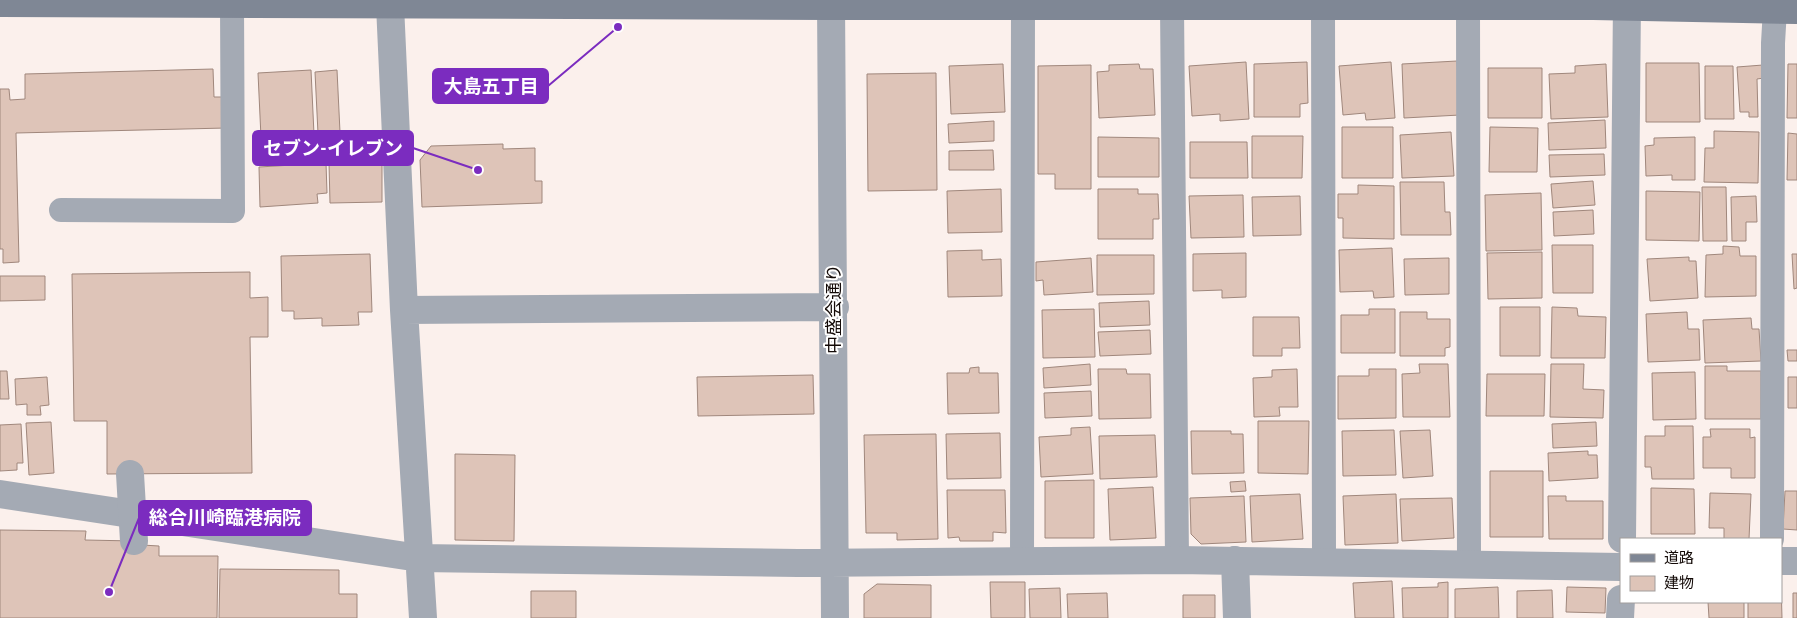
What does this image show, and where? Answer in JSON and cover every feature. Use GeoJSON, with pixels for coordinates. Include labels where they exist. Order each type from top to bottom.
{"type":"FeatureCollection","features":[{"type":"Feature","properties":{"kind":"street"},"geometry":{"type":"LineString","coordinates":[[0,3],[390,5],[831,3],[1023,6],[1468,6],[1627,3],[1786,9]]}},
{"type":"Feature","properties":{"kind":"street","name":"中盛会通り"},"geometry":{"type":"LineString","coordinates":[[831,3],[835,618]]}},
{"type":"Feature","properties":{"kind":"street"},"geometry":{"type":"LineString","coordinates":[[1622,538],[1627,3]]}},
{"type":"Feature","properties":{"kind":"street"},"geometry":{"type":"LineString","coordinates":[[390,5],[404,310],[423,618]]}},
{"type":"Feature","properties":{"kind":"street"},"geometry":{"type":"LineString","coordinates":[[404,310],[834,307]]}},
{"type":"Feature","properties":{"kind":"street"},"geometry":{"type":"LineString","coordinates":[[130,474],[134,541]]}},
{"type":"Feature","properties":{"kind":"street"},"geometry":{"type":"LineString","coordinates":[[0,494],[419,558],[836,563],[1235,560],[1620,566]]}},
{"type":"Feature","properties":{"kind":"street"},"geometry":{"type":"LineString","coordinates":[[1235,560],[1237,618]]}},
{"type":"Feature","properties":{"kind":"street"},"geometry":{"type":"LineString","coordinates":[[1782,561],[1797,561]]}},
{"type":"Feature","properties":{"kind":"street"},"geometry":{"type":"LineString","coordinates":[[1620,618],[1621,603]]}},
{"type":"Feature","properties":{"kind":"lane"},"geometry":{"type":"LineString","coordinates":[[61,210],[233,211],[232,4]]}},
{"type":"Feature","properties":{"kind":"lane"},"geometry":{"type":"LineString","coordinates":[[1022,561],[1023,6]]}},
{"type":"Feature","properties":{"kind":"lane"},"geometry":{"type":"LineString","coordinates":[[1172,6],[1177,560]]}},
{"type":"Feature","properties":{"kind":"lane"},"geometry":{"type":"LineString","coordinates":[[1323,6],[1324,561]]}},
{"type":"Feature","properties":{"kind":"lane"},"geometry":{"type":"LineString","coordinates":[[1468,6],[1469,564]]}},
{"type":"Feature","properties":{"kind":"lane"},"geometry":{"type":"LineString","coordinates":[[1772,538],[1773,43],[1786,9]]}},
{"type":"Feature","properties":{"kind":"building"},"geometry":{"type":"Polygon","coordinates":[[[1457,61],[1460,115],[1404,118],[1402,64],[1457,61]]]}},
{"type":"Feature","properties":{"kind":"building"},"geometry":{"type":"Polygon","coordinates":[[[1246,62],[1249,119],[1220,121],[1220,114],[1192,116],[1189,66],[1246,62]]]}},
{"type":"Feature","properties":{"kind":"building"},"geometry":{"type":"Polygon","coordinates":[[[1307,62],[1308,103],[1300,104],[1300,117],[1254,117],[1254,64],[1307,62]]]}},
{"type":"Feature","properties":{"kind":"building"},"geometry":{"type":"Polygon","coordinates":[[[1391,62],[1395,118],[1366,120],[1365,113],[1343,115],[1339,66],[1391,62]]]}},
{"type":"Feature","properties":{"kind":"building"},"geometry":{"type":"Polygon","coordinates":[[[1646,63],[1699,63],[1700,122],[1646,122],[1646,63]]]}},
{"type":"Feature","properties":{"kind":"building"},"geometry":{"type":"Polygon","coordinates":[[[1003,64],[1005,112],[951,114],[949,66],[1003,64]]]}},
{"type":"Feature","properties":{"kind":"building"},"geometry":{"type":"Polygon","coordinates":[[[1139,64],[1140,69],[1153,69],[1155,115],[1099,118],[1097,72],[1109,71],[1109,65],[1139,64]]]}},
{"type":"Feature","properties":{"kind":"building"},"geometry":{"type":"Polygon","coordinates":[[[1606,64],[1608,117],[1551,119],[1549,74],[1575,73],[1575,66],[1606,64]]]}},
{"type":"Feature","properties":{"kind":"building"},"geometry":{"type":"Polygon","coordinates":[[[1788,64],[1797,64],[1797,118],[1787,118],[1788,64]]]}},
{"type":"Feature","properties":{"kind":"building"},"geometry":{"type":"Polygon","coordinates":[[[1091,65],[1091,189],[1055,189],[1055,174],[1038,174],[1038,66],[1091,65]]]}},
{"type":"Feature","properties":{"kind":"building"},"geometry":{"type":"Polygon","coordinates":[[[1763,65],[1764,78],[1757,79],[1758,117],[1749,117],[1749,112],[1740,112],[1737,67],[1763,65]]]}},
{"type":"Feature","properties":{"kind":"building"},"geometry":{"type":"Polygon","coordinates":[[[1705,66],[1733,66],[1734,119],[1705,119],[1705,66]]]}},
{"type":"Feature","properties":{"kind":"building"},"geometry":{"type":"Polygon","coordinates":[[[1488,68],[1542,68],[1542,118],[1488,118],[1488,68]]]}},
{"type":"Feature","properties":{"kind":"building"},"geometry":{"type":"Polygon","coordinates":[[[213,69],[214,97],[226,97],[226,128],[16,133],[19,262],[3,263],[3,249],[0,249],[0,89],[9,89],[10,100],[25,99],[25,74],[213,69]]]}},
{"type":"Feature","properties":{"kind":"building"},"geometry":{"type":"Polygon","coordinates":[[[311,70],[315,156],[262,159],[258,73],[311,70]]]}},
{"type":"Feature","properties":{"kind":"building"},"geometry":{"type":"Polygon","coordinates":[[[337,70],[341,153],[319,154],[315,72],[337,70]]]}},
{"type":"Feature","properties":{"kind":"building"},"geometry":{"type":"Polygon","coordinates":[[[936,73],[937,190],[868,191],[867,74],[936,73]]]}},
{"type":"Feature","properties":{"kind":"building"},"geometry":{"type":"Polygon","coordinates":[[[1605,120],[1606,148],[1549,150],[1548,123],[1605,120]]]}},
{"type":"Feature","properties":{"kind":"building"},"geometry":{"type":"Polygon","coordinates":[[[994,121],[994,141],[949,143],[948,124],[994,121]]]}},
{"type":"Feature","properties":{"kind":"building"},"geometry":{"type":"Polygon","coordinates":[[[1342,127],[1393,127],[1393,178],[1342,178],[1342,127]]]}},
{"type":"Feature","properties":{"kind":"building"},"geometry":{"type":"Polygon","coordinates":[[[1490,127],[1538,128],[1537,172],[1489,172],[1490,127]]]}},
{"type":"Feature","properties":{"kind":"building"},"geometry":{"type":"Polygon","coordinates":[[[1714,131],[1759,132],[1758,183],[1704,182],[1705,148],[1714,148],[1714,131]]]}},
{"type":"Feature","properties":{"kind":"building"},"geometry":{"type":"Polygon","coordinates":[[[1451,132],[1454,176],[1402,178],[1400,135],[1451,132]]]}},
{"type":"Feature","properties":{"kind":"building"},"geometry":{"type":"Polygon","coordinates":[[[1788,133],[1797,134],[1797,180],[1787,180],[1788,133]]]}},
{"type":"Feature","properties":{"kind":"building"},"geometry":{"type":"Polygon","coordinates":[[[1252,136],[1303,136],[1302,178],[1252,178],[1252,136]]]}},
{"type":"Feature","properties":{"kind":"building"},"geometry":{"type":"Polygon","coordinates":[[[1098,137],[1159,138],[1159,177],[1098,177],[1098,137]]]}},
{"type":"Feature","properties":{"kind":"building"},"geometry":{"type":"Polygon","coordinates":[[[1695,137],[1695,180],[1672,180],[1672,175],[1646,176],[1645,146],[1654,145],[1654,138],[1695,137]]]}},
{"type":"Feature","properties":{"kind":"building"},"geometry":{"type":"Polygon","coordinates":[[[1190,142],[1247,142],[1248,178],[1190,178],[1190,142]]]}},
{"type":"Feature","properties":{"kind":"building"},"geometry":{"type":"Polygon","coordinates":[[[503,144],[503,149],[535,148],[535,181],[542,181],[542,203],[422,207],[420,160],[431,146],[503,144]]]}},
{"type":"Feature","properties":{"kind":"building"},"geometry":{"type":"Polygon","coordinates":[[[993,150],[994,170],[949,170],[949,151],[993,150]]]}},
{"type":"Feature","properties":{"kind":"building"},"geometry":{"type":"Polygon","coordinates":[[[1604,154],[1605,175],[1550,177],[1549,155],[1604,154]]]}},
{"type":"Feature","properties":{"kind":"building"},"geometry":{"type":"Polygon","coordinates":[[[326,163],[327,193],[317,194],[318,203],[260,207],[259,167],[326,163]]]}},
{"type":"Feature","properties":{"kind":"building"},"geometry":{"type":"Polygon","coordinates":[[[329,163],[382,163],[382,202],[330,203],[329,163]]]}},
{"type":"Feature","properties":{"kind":"building"},"geometry":{"type":"Polygon","coordinates":[[[1593,181],[1595,205],[1553,208],[1551,184],[1593,181]]]}},
{"type":"Feature","properties":{"kind":"building"},"geometry":{"type":"Polygon","coordinates":[[[1400,182],[1444,182],[1445,212],[1450,212],[1451,235],[1401,235],[1400,182]]]}},
{"type":"Feature","properties":{"kind":"building"},"geometry":{"type":"Polygon","coordinates":[[[1358,185],[1394,186],[1394,239],[1343,238],[1343,218],[1338,218],[1338,194],[1358,194],[1358,185]]]}},
{"type":"Feature","properties":{"kind":"building"},"geometry":{"type":"Polygon","coordinates":[[[1702,187],[1726,187],[1727,241],[1703,241],[1702,187]]]}},
{"type":"Feature","properties":{"kind":"building"},"geometry":{"type":"Polygon","coordinates":[[[1001,189],[1002,232],[948,233],[947,191],[1001,189]]]}},
{"type":"Feature","properties":{"kind":"building"},"geometry":{"type":"Polygon","coordinates":[[[1098,189],[1138,189],[1138,194],[1158,194],[1159,219],[1153,219],[1153,239],[1098,239],[1098,189]]]}},
{"type":"Feature","properties":{"kind":"building"},"geometry":{"type":"Polygon","coordinates":[[[1646,191],[1700,192],[1699,241],[1646,240],[1646,191]]]}},
{"type":"Feature","properties":{"kind":"building"},"geometry":{"type":"Polygon","coordinates":[[[1541,193],[1542,250],[1486,251],[1485,195],[1541,193]]]}},
{"type":"Feature","properties":{"kind":"building"},"geometry":{"type":"Polygon","coordinates":[[[1243,195],[1244,237],[1191,238],[1189,196],[1243,195]]]}},
{"type":"Feature","properties":{"kind":"building"},"geometry":{"type":"Polygon","coordinates":[[[1300,196],[1301,235],[1253,236],[1252,197],[1300,196]]]}},
{"type":"Feature","properties":{"kind":"building"},"geometry":{"type":"Polygon","coordinates":[[[1756,196],[1757,222],[1746,222],[1746,241],[1732,241],[1731,197],[1756,196]]]}},
{"type":"Feature","properties":{"kind":"building"},"geometry":{"type":"Polygon","coordinates":[[[1593,210],[1594,234],[1554,236],[1553,212],[1593,210]]]}},
{"type":"Feature","properties":{"kind":"building"},"geometry":{"type":"Polygon","coordinates":[[[1552,245],[1593,245],[1593,293],[1553,293],[1552,245]]]}},
{"type":"Feature","properties":{"kind":"building"},"geometry":{"type":"Polygon","coordinates":[[[1723,246],[1739,247],[1740,256],[1756,256],[1756,296],[1705,297],[1706,255],[1723,254],[1723,246]]]}},
{"type":"Feature","properties":{"kind":"building"},"geometry":{"type":"Polygon","coordinates":[[[1392,248],[1394,297],[1374,298],[1373,291],[1340,292],[1339,250],[1392,248]]]}},
{"type":"Feature","properties":{"kind":"building"},"geometry":{"type":"Polygon","coordinates":[[[982,250],[982,260],[1001,259],[1002,296],[948,297],[947,251],[982,250]]]}},
{"type":"Feature","properties":{"kind":"building"},"geometry":{"type":"Polygon","coordinates":[[[1542,252],[1542,298],[1488,299],[1487,253],[1542,252]]]}},
{"type":"Feature","properties":{"kind":"building"},"geometry":{"type":"Polygon","coordinates":[[[1246,253],[1246,297],[1222,298],[1222,290],[1193,291],[1193,254],[1246,253]]]}},
{"type":"Feature","properties":{"kind":"building"},"geometry":{"type":"Polygon","coordinates":[[[370,254],[372,312],[358,312],[359,325],[322,326],[322,318],[294,319],[294,311],[282,311],[281,256],[370,254]]]}},
{"type":"Feature","properties":{"kind":"building"},"geometry":{"type":"Polygon","coordinates":[[[1792,254],[1797,254],[1797,288],[1794,289],[1792,254]]]}},
{"type":"Feature","properties":{"kind":"building"},"geometry":{"type":"Polygon","coordinates":[[[1097,255],[1154,255],[1154,294],[1097,295],[1097,255]]]}},
{"type":"Feature","properties":{"kind":"building"},"geometry":{"type":"Polygon","coordinates":[[[1689,257],[1689,261],[1696,261],[1698,298],[1650,301],[1647,259],[1689,257]]]}},
{"type":"Feature","properties":{"kind":"building"},"geometry":{"type":"Polygon","coordinates":[[[1091,258],[1093,292],[1044,295],[1043,280],[1036,281],[1036,262],[1091,258]]]}},
{"type":"Feature","properties":{"kind":"building"},"geometry":{"type":"Polygon","coordinates":[[[1449,258],[1449,294],[1405,295],[1404,259],[1449,258]]]}},
{"type":"Feature","properties":{"kind":"building"},"geometry":{"type":"Polygon","coordinates":[[[250,272],[250,298],[268,297],[268,337],[250,337],[252,473],[107,474],[107,421],[74,421],[72,274],[250,272]]]}},
{"type":"Feature","properties":{"kind":"building"},"geometry":{"type":"Polygon","coordinates":[[[0,276],[45,276],[45,300],[0,301],[0,276]]]}},
{"type":"Feature","properties":{"kind":"building"},"geometry":{"type":"Polygon","coordinates":[[[1149,301],[1150,325],[1100,327],[1099,303],[1149,301]]]}},
{"type":"Feature","properties":{"kind":"building"},"geometry":{"type":"Polygon","coordinates":[[[1500,307],[1540,307],[1540,356],[1500,356],[1500,307]]]}},
{"type":"Feature","properties":{"kind":"building"},"geometry":{"type":"Polygon","coordinates":[[[1552,307],[1577,308],[1578,316],[1606,317],[1605,358],[1551,358],[1552,307]]]}},
{"type":"Feature","properties":{"kind":"building"},"geometry":{"type":"Polygon","coordinates":[[[1094,309],[1095,357],[1043,358],[1042,310],[1094,309]]]}},
{"type":"Feature","properties":{"kind":"building"},"geometry":{"type":"Polygon","coordinates":[[[1369,309],[1395,309],[1395,353],[1341,353],[1341,315],[1369,315],[1369,309]]]}},
{"type":"Feature","properties":{"kind":"building"},"geometry":{"type":"Polygon","coordinates":[[[1400,312],[1427,312],[1427,319],[1450,319],[1450,347],[1445,348],[1445,356],[1400,356],[1400,312]]]}},
{"type":"Feature","properties":{"kind":"building"},"geometry":{"type":"Polygon","coordinates":[[[1687,312],[1688,329],[1699,329],[1700,360],[1648,362],[1646,314],[1687,312]]]}},
{"type":"Feature","properties":{"kind":"building"},"geometry":{"type":"Polygon","coordinates":[[[1253,317],[1299,317],[1300,348],[1282,348],[1282,356],[1253,356],[1253,317]]]}},
{"type":"Feature","properties":{"kind":"building"},"geometry":{"type":"Polygon","coordinates":[[[1751,318],[1752,329],[1759,329],[1761,361],[1705,363],[1703,320],[1751,318]]]}},
{"type":"Feature","properties":{"kind":"building"},"geometry":{"type":"Polygon","coordinates":[[[1150,330],[1151,354],[1100,356],[1098,332],[1150,330]]]}},
{"type":"Feature","properties":{"kind":"building"},"geometry":{"type":"Polygon","coordinates":[[[1787,350],[1797,350],[1797,361],[1788,361],[1787,350]]]}},
{"type":"Feature","properties":{"kind":"building"},"geometry":{"type":"Polygon","coordinates":[[[1090,364],[1091,385],[1044,388],[1043,368],[1090,364]]]}},
{"type":"Feature","properties":{"kind":"building"},"geometry":{"type":"Polygon","coordinates":[[[1419,364],[1448,364],[1450,417],[1403,417],[1402,374],[1420,373],[1419,364]]]}},
{"type":"Feature","properties":{"kind":"building"},"geometry":{"type":"Polygon","coordinates":[[[1551,364],[1584,364],[1583,389],[1604,390],[1603,418],[1550,417],[1551,364]]]}},
{"type":"Feature","properties":{"kind":"building"},"geometry":{"type":"Polygon","coordinates":[[[1705,366],[1727,366],[1727,371],[1761,371],[1761,419],[1705,419],[1705,366]]]}},
{"type":"Feature","properties":{"kind":"building"},"geometry":{"type":"Polygon","coordinates":[[[979,367],[979,373],[998,373],[999,413],[948,414],[947,373],[969,373],[970,368],[979,367]]]}},
{"type":"Feature","properties":{"kind":"building"},"geometry":{"type":"Polygon","coordinates":[[[1098,369],[1126,369],[1127,374],[1150,374],[1151,418],[1099,419],[1098,369]]]}},
{"type":"Feature","properties":{"kind":"building"},"geometry":{"type":"Polygon","coordinates":[[[1297,369],[1298,407],[1279,407],[1280,416],[1254,417],[1253,378],[1272,377],[1272,370],[1297,369]]]}},
{"type":"Feature","properties":{"kind":"building"},"geometry":{"type":"Polygon","coordinates":[[[1369,369],[1396,369],[1396,418],[1338,419],[1338,376],[1369,376],[1369,369]]]}},
{"type":"Feature","properties":{"kind":"building"},"geometry":{"type":"Polygon","coordinates":[[[0,371],[7,371],[9,399],[0,399],[0,371]]]}},
{"type":"Feature","properties":{"kind":"building"},"geometry":{"type":"Polygon","coordinates":[[[1695,372],[1696,419],[1653,420],[1652,373],[1695,372]]]}},
{"type":"Feature","properties":{"kind":"building"},"geometry":{"type":"Polygon","coordinates":[[[1487,374],[1545,374],[1544,416],[1486,416],[1487,374]]]}},
{"type":"Feature","properties":{"kind":"building"},"geometry":{"type":"Polygon","coordinates":[[[813,375],[814,414],[698,416],[697,377],[813,375]]]}},
{"type":"Feature","properties":{"kind":"building"},"geometry":{"type":"Polygon","coordinates":[[[47,377],[49,405],[40,406],[41,415],[27,415],[27,404],[16,405],[15,379],[47,377]]]}},
{"type":"Feature","properties":{"kind":"building"},"geometry":{"type":"Polygon","coordinates":[[[1788,377],[1797,377],[1797,408],[1788,408],[1788,377]]]}},
{"type":"Feature","properties":{"kind":"building"},"geometry":{"type":"Polygon","coordinates":[[[1091,391],[1092,416],[1045,418],[1044,393],[1091,391]]]}},
{"type":"Feature","properties":{"kind":"building"},"geometry":{"type":"Polygon","coordinates":[[[1258,421],[1309,421],[1308,474],[1258,473],[1258,421]]]}},
{"type":"Feature","properties":{"kind":"building"},"geometry":{"type":"Polygon","coordinates":[[[51,422],[54,473],[29,475],[26,423],[51,422]]]}},
{"type":"Feature","properties":{"kind":"building"},"geometry":{"type":"Polygon","coordinates":[[[1596,422],[1597,446],[1553,448],[1552,424],[1596,422]]]}},
{"type":"Feature","properties":{"kind":"building"},"geometry":{"type":"Polygon","coordinates":[[[21,424],[23,463],[17,463],[17,470],[0,471],[0,425],[21,424]]]}},
{"type":"Feature","properties":{"kind":"building"},"geometry":{"type":"Polygon","coordinates":[[[1665,426],[1693,426],[1694,479],[1652,479],[1651,467],[1645,467],[1645,436],[1665,436],[1665,426]]]}},
{"type":"Feature","properties":{"kind":"building"},"geometry":{"type":"Polygon","coordinates":[[[1090,427],[1093,474],[1041,477],[1039,437],[1071,435],[1071,428],[1090,427]]]}},
{"type":"Feature","properties":{"kind":"building"},"geometry":{"type":"Polygon","coordinates":[[[1710,429],[1750,429],[1750,438],[1755,437],[1755,478],[1731,478],[1731,468],[1703,468],[1703,437],[1711,437],[1710,429]]]}},
{"type":"Feature","properties":{"kind":"building"},"geometry":{"type":"Polygon","coordinates":[[[1394,430],[1396,475],[1343,476],[1342,431],[1394,430]]]}},
{"type":"Feature","properties":{"kind":"building"},"geometry":{"type":"Polygon","coordinates":[[[1430,430],[1433,476],[1403,478],[1400,431],[1430,430]]]}},
{"type":"Feature","properties":{"kind":"building"},"geometry":{"type":"Polygon","coordinates":[[[1191,431],[1231,431],[1231,434],[1243,434],[1244,473],[1192,474],[1191,431]]]}},
{"type":"Feature","properties":{"kind":"building"},"geometry":{"type":"Polygon","coordinates":[[[1000,433],[1001,478],[947,479],[946,434],[1000,433]]]}},
{"type":"Feature","properties":{"kind":"building"},"geometry":{"type":"Polygon","coordinates":[[[936,434],[938,539],[897,540],[897,533],[866,533],[864,435],[936,434]]]}},
{"type":"Feature","properties":{"kind":"building"},"geometry":{"type":"Polygon","coordinates":[[[1155,435],[1157,477],[1100,479],[1099,436],[1155,435]]]}},
{"type":"Feature","properties":{"kind":"building"},"geometry":{"type":"Polygon","coordinates":[[[1588,451],[1588,455],[1597,455],[1598,478],[1549,481],[1548,453],[1588,451]]]}},
{"type":"Feature","properties":{"kind":"building"},"geometry":{"type":"Polygon","coordinates":[[[455,454],[515,455],[514,541],[455,540],[455,454]]]}},
{"type":"Feature","properties":{"kind":"building"},"geometry":{"type":"Polygon","coordinates":[[[1490,471],[1543,471],[1543,537],[1490,537],[1490,471]]]}},
{"type":"Feature","properties":{"kind":"building"},"geometry":{"type":"Polygon","coordinates":[[[1094,480],[1094,538],[1045,538],[1045,481],[1094,480]]]}},
{"type":"Feature","properties":{"kind":"building"},"geometry":{"type":"Polygon","coordinates":[[[1245,481],[1246,491],[1231,492],[1230,482],[1245,481]]]}},
{"type":"Feature","properties":{"kind":"building"},"geometry":{"type":"Polygon","coordinates":[[[1153,487],[1156,538],[1110,540],[1108,489],[1153,487]]]}},
{"type":"Feature","properties":{"kind":"building"},"geometry":{"type":"Polygon","coordinates":[[[1651,488],[1694,489],[1695,534],[1651,534],[1651,488]]]}},
{"type":"Feature","properties":{"kind":"building"},"geometry":{"type":"Polygon","coordinates":[[[947,490],[1005,490],[1006,533],[993,532],[993,541],[960,541],[959,537],[948,538],[947,490]]]}},
{"type":"Feature","properties":{"kind":"building"},"geometry":{"type":"Polygon","coordinates":[[[1785,491],[1797,491],[1797,530],[1783,529],[1785,491]]]}},
{"type":"Feature","properties":{"kind":"building"},"geometry":{"type":"Polygon","coordinates":[[[1710,493],[1751,494],[1749,538],[1724,538],[1724,528],[1709,528],[1710,493]]]}},
{"type":"Feature","properties":{"kind":"building"},"geometry":{"type":"Polygon","coordinates":[[[1300,494],[1303,539],[1252,542],[1250,496],[1300,494]]]}},
{"type":"Feature","properties":{"kind":"building"},"geometry":{"type":"Polygon","coordinates":[[[1396,494],[1398,543],[1345,545],[1343,496],[1396,494]]]}},
{"type":"Feature","properties":{"kind":"building"},"geometry":{"type":"Polygon","coordinates":[[[1244,496],[1246,542],[1201,544],[1191,534],[1190,498],[1244,496]]]}},
{"type":"Feature","properties":{"kind":"building"},"geometry":{"type":"Polygon","coordinates":[[[1548,496],[1566,496],[1566,501],[1603,501],[1603,539],[1549,539],[1548,496]]]}},
{"type":"Feature","properties":{"kind":"building"},"geometry":{"type":"Polygon","coordinates":[[[1452,498],[1454,538],[1402,541],[1400,499],[1452,498]]]}},
{"type":"Feature","properties":{"kind":"building"},"geometry":{"type":"Polygon","coordinates":[[[0,530],[86,531],[85,540],[134,541],[142,545],[159,546],[159,556],[218,556],[217,618],[0,618],[0,530]]]}},
{"type":"Feature","properties":{"kind":"building"},"geometry":{"type":"Polygon","coordinates":[[[220,569],[339,570],[339,594],[357,594],[357,618],[219,618],[220,569]]]}},
{"type":"Feature","properties":{"kind":"building"},"geometry":{"type":"Polygon","coordinates":[[[1392,581],[1394,618],[1355,618],[1353,583],[1392,581]]]}},
{"type":"Feature","properties":{"kind":"building"},"geometry":{"type":"Polygon","coordinates":[[[990,582],[1025,582],[1025,618],[991,618],[990,582]]]}},
{"type":"Feature","properties":{"kind":"building"},"geometry":{"type":"Polygon","coordinates":[[[1448,582],[1448,618],[1403,618],[1402,588],[1438,587],[1438,583],[1448,582]]]}},
{"type":"Feature","properties":{"kind":"building"},"geometry":{"type":"Polygon","coordinates":[[[877,584],[931,585],[931,618],[864,618],[864,594],[877,584]]]}},
{"type":"Feature","properties":{"kind":"building"},"geometry":{"type":"Polygon","coordinates":[[[1498,587],[1499,618],[1455,618],[1455,589],[1498,587]]]}},
{"type":"Feature","properties":{"kind":"building"},"geometry":{"type":"Polygon","coordinates":[[[1567,587],[1606,588],[1605,613],[1566,612],[1567,587]]]}},
{"type":"Feature","properties":{"kind":"building"},"geometry":{"type":"Polygon","coordinates":[[[1060,588],[1061,618],[1030,618],[1029,589],[1060,588]]]}},
{"type":"Feature","properties":{"kind":"building"},"geometry":{"type":"Polygon","coordinates":[[[1552,590],[1553,618],[1517,618],[1517,591],[1552,590]]]}},
{"type":"Feature","properties":{"kind":"building"},"geometry":{"type":"Polygon","coordinates":[[[531,591],[576,591],[576,618],[531,618],[531,591]]]}},
{"type":"Feature","properties":{"kind":"building"},"geometry":{"type":"Polygon","coordinates":[[[1107,593],[1108,618],[1068,618],[1067,594],[1107,593]]]}},
{"type":"Feature","properties":{"kind":"building"},"geometry":{"type":"Polygon","coordinates":[[[1793,593],[1797,593],[1797,618],[1793,618],[1793,593]]]}},
{"type":"Feature","properties":{"kind":"building"},"geometry":{"type":"Polygon","coordinates":[[[1183,595],[1215,595],[1215,618],[1183,618],[1183,595]]]}},
{"type":"Feature","properties":{"kind":"building"},"geometry":{"type":"Polygon","coordinates":[[[1708,603],[1744,603],[1744,618],[1709,618],[1708,603]]]}},
{"type":"Feature","properties":{"kind":"building"},"geometry":{"type":"Polygon","coordinates":[[[1748,603],[1782,603],[1782,618],[1748,618],[1748,603]]]}},
{"type":"Feature","properties":{"kind":"place","name":"大島五丁目"},"geometry":{"type":"Point","coordinates":[618,27]}},
{"type":"Feature","properties":{"kind":"place","name":"セブン-イレブン"},"geometry":{"type":"Point","coordinates":[478,170]}},
{"type":"Feature","properties":{"kind":"place","name":"総合川崎臨港病院"},"geometry":{"type":"Point","coordinates":[109,592]}}]}
